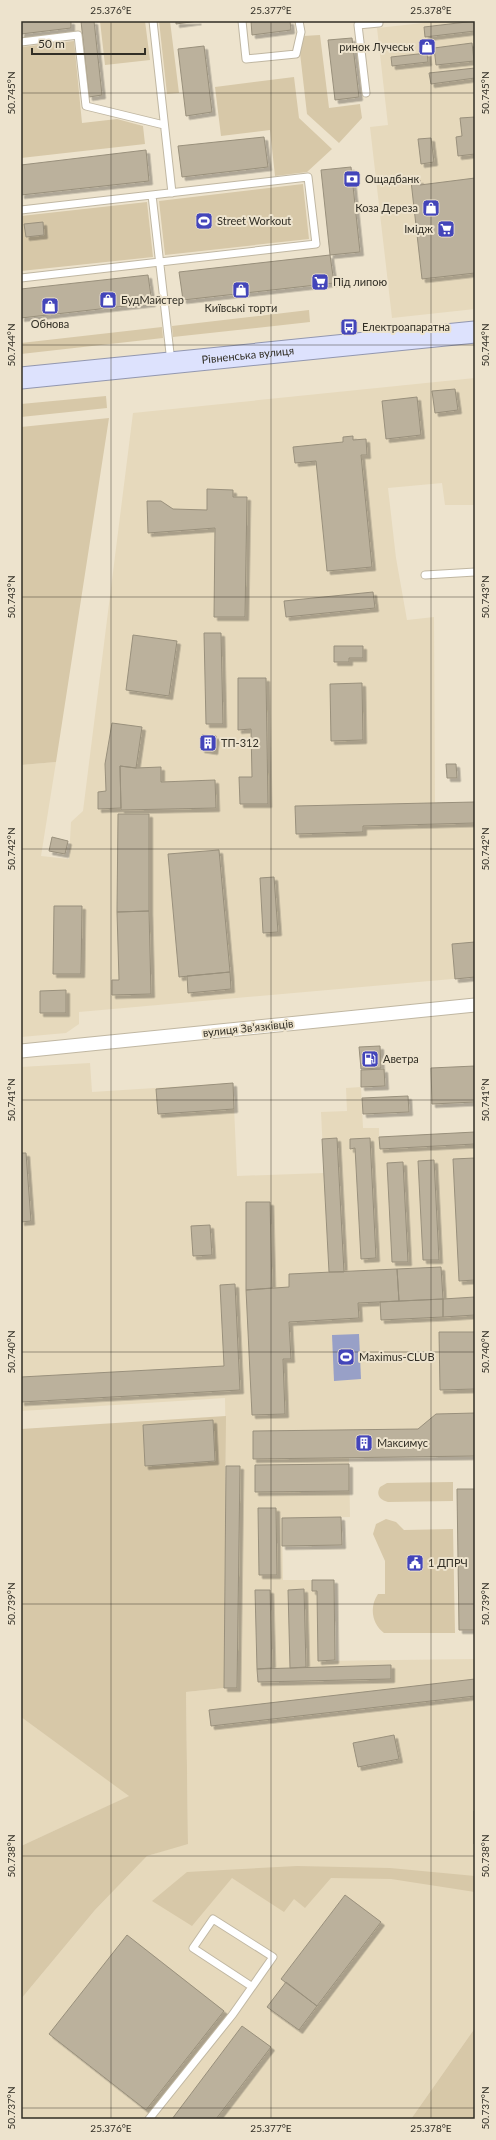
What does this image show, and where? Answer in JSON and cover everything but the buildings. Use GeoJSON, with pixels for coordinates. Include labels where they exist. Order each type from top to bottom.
{"type":"FeatureCollection","features":[{"type":"Feature","properties":{"kind":"main road","name":"Рівненська вулиця"},"geometry":{"type":"LineString","coordinates":[[21,378],[475,332]]}},
{"type":"Feature","properties":{"kind":"street","name":"вулиця Звʼязківців"},"geometry":{"type":"LineString","coordinates":[[21,1052],[475,1005]]}},
{"type":"Feature","properties":{"kind":"lane"},"geometry":{"type":"LineString","coordinates":[[153,21],[172,193]]}},
{"type":"Feature","properties":{"kind":"lane"},"geometry":{"type":"LineString","coordinates":[[242,21],[246,59],[296,54],[301,32],[299,21]]}},
{"type":"Feature","properties":{"kind":"lane"},"geometry":{"type":"LineString","coordinates":[[366,93],[358,25],[379,23],[379,21]]}},
{"type":"Feature","properties":{"kind":"lane"},"geometry":{"type":"LineString","coordinates":[[21,42],[78,35],[86,106],[164,125]]}},
{"type":"Feature","properties":{"kind":"lane"},"geometry":{"type":"LineString","coordinates":[[21,210],[308,178],[316,244],[21,278]]}},
{"type":"Feature","properties":{"kind":"lane"},"geometry":{"type":"LineString","coordinates":[[152,195],[171,363]]}},
{"type":"Feature","properties":{"kind":"lane"},"geometry":{"type":"LineString","coordinates":[[425,575],[475,572]]}},
{"type":"Feature","properties":{"kind":"lane"},"geometry":{"type":"LineString","coordinates":[[150,2119],[233,2014],[251,1986],[273,1957],[213,1919],[193,1948],[251,1986]]}},
{"type":"Feature","properties":{"kind":"shaded area"},"geometry":{"type":"Polygon","coordinates":[[[100,21],[145,21],[150,60],[105,65],[100,21]]]}},
{"type":"Feature","properties":{"kind":"shaded area"},"geometry":{"type":"Polygon","coordinates":[[[159,21],[170,21],[179,93],[167,94],[159,21]]]}},
{"type":"Feature","properties":{"kind":"shaded area"},"geometry":{"type":"Polygon","coordinates":[[[442,21],[475,21],[475,309],[392,318],[370,127],[388,125],[377,28],[442,21]]]}},
{"type":"Feature","properties":{"kind":"shaded area"},"geometry":{"type":"Polygon","coordinates":[[[320,35],[329,108],[360,104],[362,118],[339,143],[307,114],[300,53],[303,36],[320,35]]]}},
{"type":"Feature","properties":{"kind":"shaded area"},"geometry":{"type":"Polygon","coordinates":[[[74,41],[82,123],[117,119],[143,126],[145,144],[21,158],[21,47],[74,41]]]}},
{"type":"Feature","properties":{"kind":"shaded area"},"geometry":{"type":"Polygon","coordinates":[[[294,77],[299,118],[332,149],[307,172],[275,176],[270,130],[221,136],[215,87],[294,77]]]}},
{"type":"Feature","properties":{"kind":"shaded area"},"geometry":{"type":"Polygon","coordinates":[[[303,184],[309,239],[165,255],[159,201],[303,184]]]}},
{"type":"Feature","properties":{"kind":"shaded area"},"geometry":{"type":"Polygon","coordinates":[[[147,202],[153,257],[21,271],[21,216],[147,202]]]}},
{"type":"Feature","properties":{"kind":"shaded area"},"geometry":{"type":"Polygon","coordinates":[[[309,310],[310,322],[173,337],[172,326],[309,310]]]}},
{"type":"Feature","properties":{"kind":"shaded area"},"geometry":{"type":"Polygon","coordinates":[[[162,327],[163,338],[21,354],[21,343],[162,327]]]}},
{"type":"Feature","properties":{"kind":"shaded area"},"geometry":{"type":"Polygon","coordinates":[[[475,378],[475,505],[445,505],[442,483],[388,488],[396,558],[407,620],[434,617],[435,803],[475,802],[475,977],[79,1012],[79,1024],[66,1033],[21,1037],[21,765],[56,762],[41,856],[69,859],[71,822],[83,811],[133,413],[475,378]]]}},
{"type":"Feature","properties":{"kind":"shaded area"},"geometry":{"type":"Polygon","coordinates":[[[106,396],[107,408],[21,417],[21,404],[106,396]]]}},
{"type":"Feature","properties":{"kind":"shaded area"},"geometry":{"type":"Polygon","coordinates":[[[109,418],[56,762],[21,765],[21,427],[109,418]]]}},
{"type":"Feature","properties":{"kind":"shaded area"},"geometry":{"type":"Polygon","coordinates":[[[90,1063],[92,1092],[233,1083],[237,1176],[324,1173],[321,1112],[347,1111],[346,1088],[361,1087],[363,1128],[379,1128],[379,1137],[475,1132],[475,1456],[349,1457],[350,1517],[282,1518],[283,1580],[312,1580],[312,1591],[317,1591],[318,1661],[475,1659],[475,2028],[411,2119],[21,2119],[21,1999],[95,1910],[147,1856],[188,1843],[186,1692],[223,1688],[226,1466],[225,1398],[21,1411],[21,1067],[90,1063]]]}},
{"type":"Feature","properties":{"kind":"shaded area"},"geometry":{"type":"Polygon","coordinates":[[[226,1416],[224,1688],[186,1692],[188,1844],[147,1856],[95,1910],[21,1999],[21,1846],[129,1796],[21,1717],[21,1429],[226,1416]]]}},
{"type":"Feature","properties":{"kind":"shaded area"},"geometry":{"type":"Polygon","coordinates":[[[453,1482],[453,1501],[388,1502],[382,1500],[378,1494],[380,1487],[387,1483],[453,1482]]]}},
{"type":"Feature","properties":{"kind":"shaded area"},"geometry":{"type":"Polygon","coordinates":[[[386,1519],[396,1522],[404,1530],[453,1529],[455,1633],[384,1633],[377,1625],[373,1615],[373,1604],[378,1594],[385,1594],[385,1561],[373,1534],[376,1524],[386,1519]]]}},
{"type":"Feature","properties":{"kind":"shaded area"},"geometry":{"type":"Polygon","coordinates":[[[21,1717],[130,1796],[21,1846],[21,1717]]]}},
{"type":"Feature","properties":{"kind":"shaded area"},"geometry":{"type":"Polygon","coordinates":[[[297,1866],[390,1868],[475,1876],[475,1892],[391,1879],[331,1878],[305,1908],[294,1899],[284,1912],[232,1878],[192,1926],[152,1901],[187,1872],[297,1866]]]}},
{"type":"Feature","properties":{"kind":"shaded area"},"geometry":{"type":"Polygon","coordinates":[[[475,2028],[475,2119],[411,2119],[475,2028]]]}},
{"type":"Feature","properties":{"kind":"water","name":"Maximus-CLUB"},"geometry":{"type":"Polygon","coordinates":[[[359,1334],[361,1379],[334,1381],[332,1335],[359,1334]]]}},
{"type":"Feature","properties":{"kind":"place","name":"ринок Лучеськ"},"geometry":{"type":"Point","coordinates":[427,47]}},
{"type":"Feature","properties":{"kind":"place","name":"Ощадбанк"},"geometry":{"type":"Point","coordinates":[352,179]}},
{"type":"Feature","properties":{"kind":"place","name":"Коза Дереза"},"geometry":{"type":"Point","coordinates":[431,208]}},
{"type":"Feature","properties":{"kind":"place","name":"Street Workout"},"geometry":{"type":"Point","coordinates":[204,221]}},
{"type":"Feature","properties":{"kind":"place","name":"Імідж"},"geometry":{"type":"Point","coordinates":[446,229]}},
{"type":"Feature","properties":{"kind":"place","name":"Під липою"},"geometry":{"type":"Point","coordinates":[320,282]}},
{"type":"Feature","properties":{"kind":"place","name":"Київські торти"},"geometry":{"type":"Point","coordinates":[241,290]}},
{"type":"Feature","properties":{"kind":"place","name":"БудМайстер"},"geometry":{"type":"Point","coordinates":[108,300]}},
{"type":"Feature","properties":{"kind":"place","name":"Обнова"},"geometry":{"type":"Point","coordinates":[50,306]}},
{"type":"Feature","properties":{"kind":"place","name":"Електроапаратна"},"geometry":{"type":"Point","coordinates":[349,327]}},
{"type":"Feature","properties":{"kind":"place","name":"ТП-312"},"geometry":{"type":"Point","coordinates":[208,743]}},
{"type":"Feature","properties":{"kind":"place","name":"Аветра"},"geometry":{"type":"Point","coordinates":[370,1059]}},
{"type":"Feature","properties":{"kind":"place","name":"Maximus-CLUB"},"geometry":{"type":"Point","coordinates":[346,1357]}},
{"type":"Feature","properties":{"kind":"place","name":"Максимус"},"geometry":{"type":"Point","coordinates":[364,1443]}},
{"type":"Feature","properties":{"kind":"place","name":"1 ДПРЧ"},"geometry":{"type":"Point","coordinates":[415,1563]}}]}
